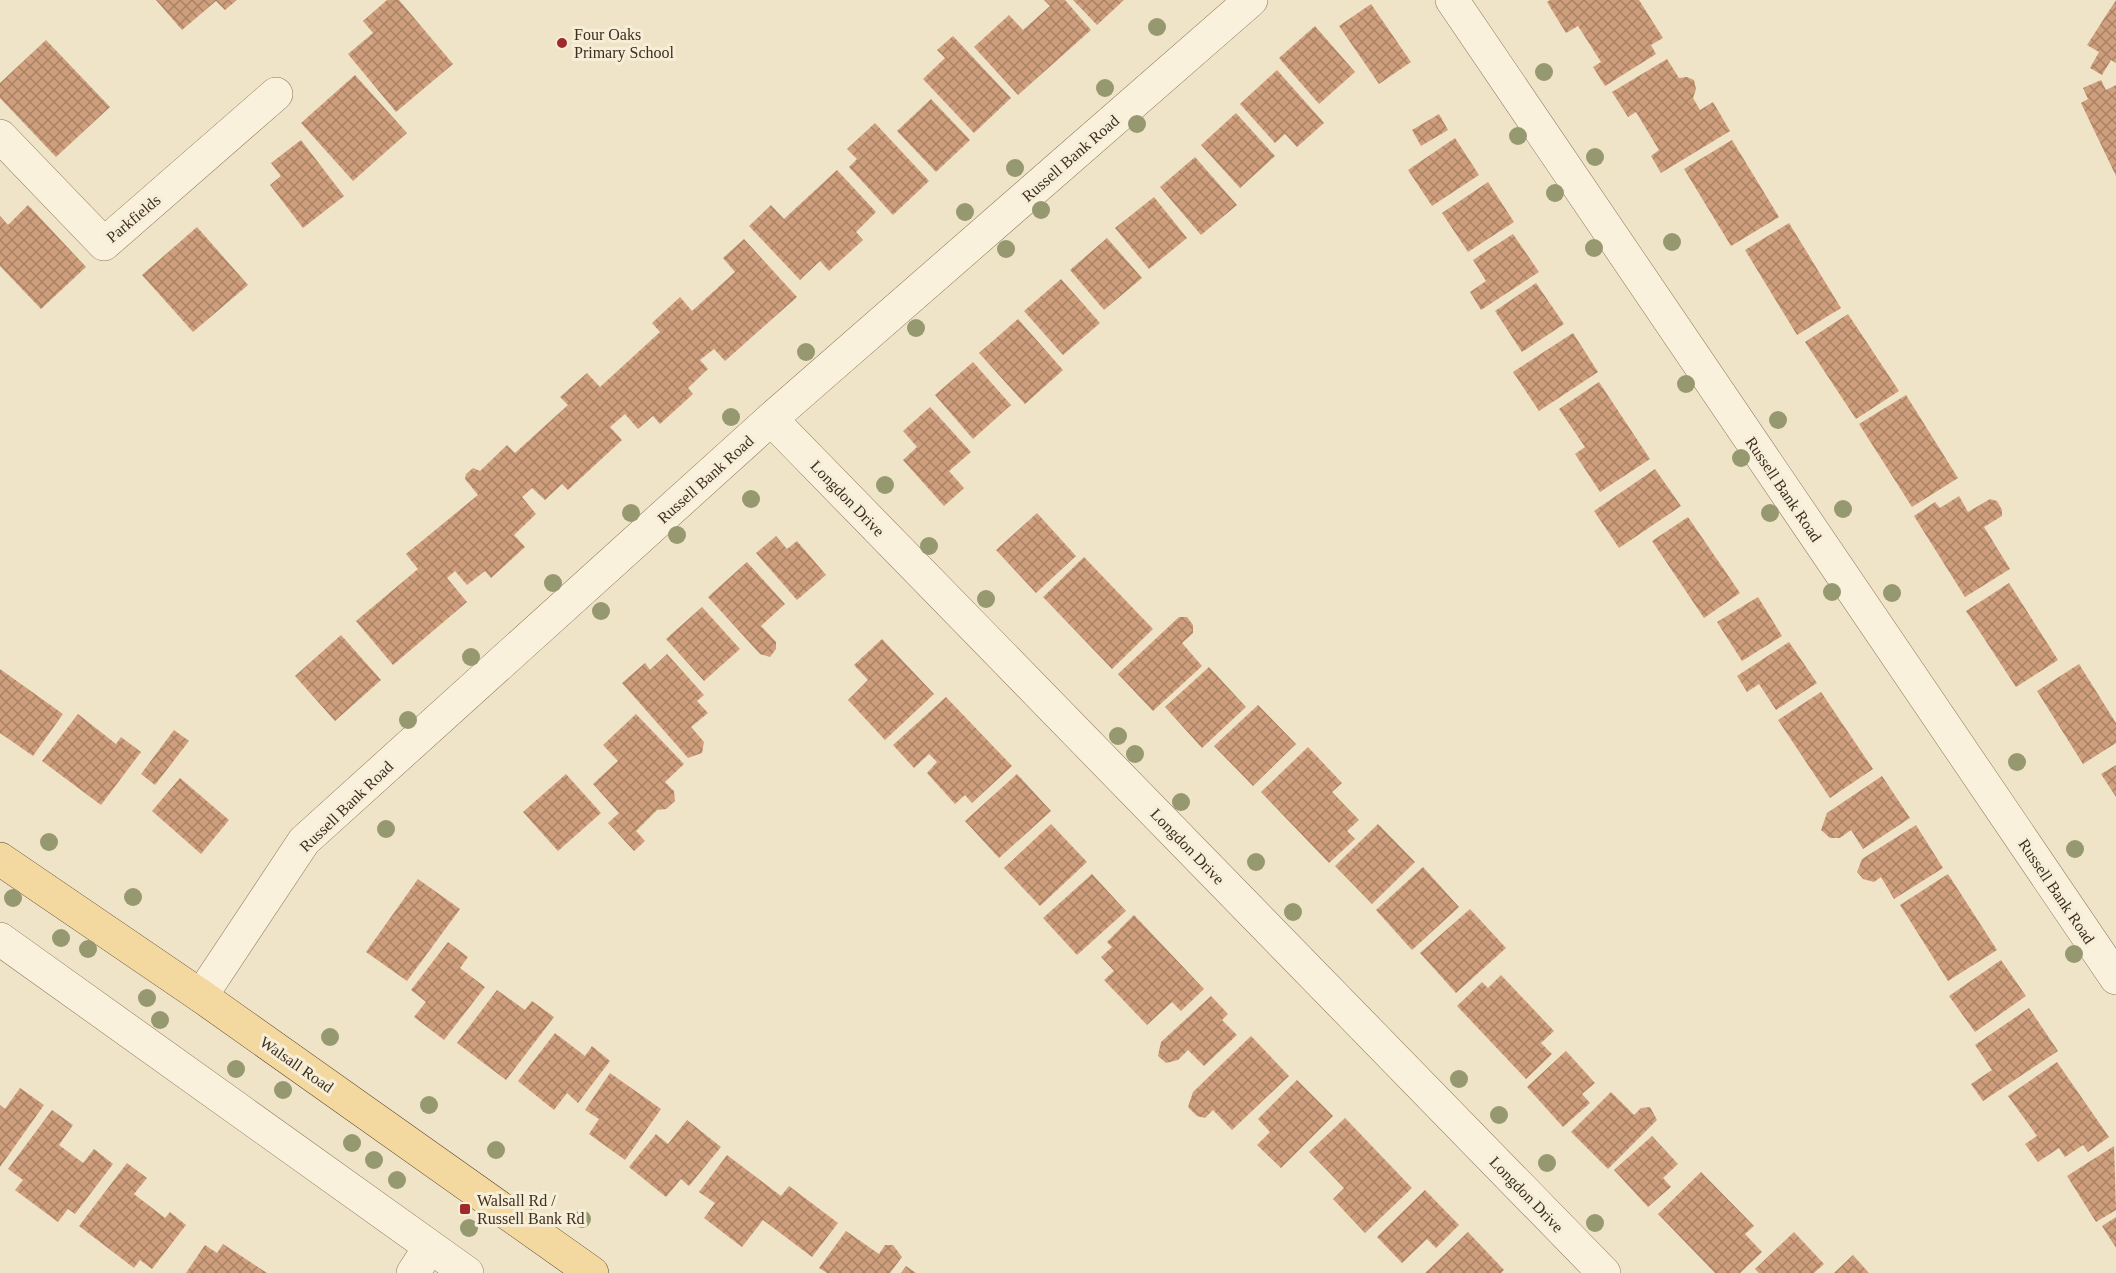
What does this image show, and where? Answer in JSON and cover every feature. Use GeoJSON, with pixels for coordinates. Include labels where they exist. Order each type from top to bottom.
{"type":"FeatureCollection","features":[{"type":"Feature","properties":{"kind":"main road","name":"Walsall Road"},"geometry":{"type":"LineString","coordinates":[[0,859],[201,996],[592,1273]]}},
{"type":"Feature","properties":{"kind":"street","name":"Russell Bank Road"},"geometry":{"type":"LineString","coordinates":[[201,996],[304,841],[771,419],[1251,0]]}},
{"type":"Feature","properties":{"kind":"street","name":"Russell Bank Road"},"geometry":{"type":"LineString","coordinates":[[1452,0],[2116,978]]}},
{"type":"Feature","properties":{"kind":"street","name":"Parkfields"},"geometry":{"type":"LineString","coordinates":[[0,136],[104,244],[276,94]]}},
{"type":"Feature","properties":{"kind":"street","name":"Longdon Drive"},"geometry":{"type":"LineString","coordinates":[[771,419],[1604,1273]]}},
{"type":"Feature","properties":{"kind":"street"},"geometry":{"type":"LineString","coordinates":[[0,939],[422,1260],[467,1273]]}},
{"type":"Feature","properties":{"kind":"building"},"geometry":{"type":"Polygon","coordinates":[[[156,0],[237,0],[225,10],[216,1],[182,30],[156,0]]]}},
{"type":"Feature","properties":{"kind":"building"},"geometry":{"type":"Polygon","coordinates":[[[387,0],[399,0],[453,64],[396,112],[348,54],[373,33],[363,21],[387,0]]]}},
{"type":"Feature","properties":{"kind":"building"},"geometry":{"type":"Polygon","coordinates":[[[1044,0],[1065,0],[1091,30],[1018,95],[974,47],[1009,15],[1023,30],[1050,6],[1044,0]]]}},
{"type":"Feature","properties":{"kind":"building"},"geometry":{"type":"Polygon","coordinates":[[[1073,0],[1124,0],[1097,25],[1073,0]]]}},
{"type":"Feature","properties":{"kind":"building"},"geometry":{"type":"Polygon","coordinates":[[[1550,0],[1639,0],[1663,38],[1651,45],[1656,54],[1605,86],[1593,67],[1601,62],[1578,26],[1566,33],[1547,2],[1550,0]]]}},
{"type":"Feature","properties":{"kind":"building"},"geometry":{"type":"Polygon","coordinates":[[[2116,0],[2116,63],[2111,60],[2102,75],[2090,68],[2099,52],[2087,45],[2116,0]]]}},
{"type":"Feature","properties":{"kind":"building"},"geometry":{"type":"Polygon","coordinates":[[[1371,4],[1411,62],[1379,84],[1339,26],[1371,4]]]}},
{"type":"Feature","properties":{"kind":"building"},"geometry":{"type":"Polygon","coordinates":[[[1315,26],[1355,72],[1319,104],[1279,58],[1315,26]]]}},
{"type":"Feature","properties":{"kind":"building"},"geometry":{"type":"Polygon","coordinates":[[[953,36],[1011,98],[974,133],[923,79],[945,58],[937,50],[953,36]]]}},
{"type":"Feature","properties":{"kind":"building"},"geometry":{"type":"Polygon","coordinates":[[[46,40],[110,107],[56,157],[0,98],[0,83],[46,40]]]}},
{"type":"Feature","properties":{"kind":"building"},"geometry":{"type":"Polygon","coordinates":[[[1667,59],[1679,78],[1687,77],[1694,80],[1696,89],[1693,98],[1700,110],[1713,102],[1730,131],[1661,173],[1651,156],[1659,150],[1636,112],[1628,117],[1612,92],[1667,59]]]}},
{"type":"Feature","properties":{"kind":"building"},"geometry":{"type":"Polygon","coordinates":[[[1277,70],[1324,123],[1297,147],[1285,134],[1275,143],[1240,104],[1277,70]]]}},
{"type":"Feature","properties":{"kind":"building"},"geometry":{"type":"Polygon","coordinates":[[[355,75],[407,133],[353,181],[301,123],[355,75]]]}},
{"type":"Feature","properties":{"kind":"building"},"geometry":{"type":"Polygon","coordinates":[[[2101,80],[2106,90],[2116,85],[2116,176],[2081,103],[2088,99],[2083,88],[2101,80]]]}},
{"type":"Feature","properties":{"kind":"building"},"geometry":{"type":"Polygon","coordinates":[[[931,99],[970,140],[936,172],[897,131],[931,99]]]}},
{"type":"Feature","properties":{"kind":"building"},"geometry":{"type":"Polygon","coordinates":[[[1236,113],[1275,156],[1240,188],[1201,145],[1236,113]]]}},
{"type":"Feature","properties":{"kind":"building"},"geometry":{"type":"Polygon","coordinates":[[[1439,114],[1448,130],[1421,146],[1412,130],[1439,114]]]}},
{"type":"Feature","properties":{"kind":"building"},"geometry":{"type":"Polygon","coordinates":[[[875,123],[929,181],[893,215],[849,167],[857,159],[847,149],[875,123]]]}},
{"type":"Feature","properties":{"kind":"building"},"geometry":{"type":"Polygon","coordinates":[[[1455,138],[1479,175],[1432,206],[1408,170],[1455,138]]]}},
{"type":"Feature","properties":{"kind":"building"},"geometry":{"type":"Polygon","coordinates":[[[301,140],[344,196],[303,228],[270,185],[281,176],[271,163],[301,140]]]}},
{"type":"Feature","properties":{"kind":"building"},"geometry":{"type":"Polygon","coordinates":[[[1732,140],[1779,217],[1731,246],[1684,169],[1732,140]]]}},
{"type":"Feature","properties":{"kind":"building"},"geometry":{"type":"Polygon","coordinates":[[[1195,157],[1237,205],[1201,235],[1160,187],[1195,157]]]}},
{"type":"Feature","properties":{"kind":"building"},"geometry":{"type":"Polygon","coordinates":[[[837,170],[876,212],[856,232],[863,240],[829,271],[820,261],[800,280],[749,226],[771,205],[784,219],[837,170]]]}},
{"type":"Feature","properties":{"kind":"building"},"geometry":{"type":"Polygon","coordinates":[[[1488,182],[1514,222],[1468,252],[1442,213],[1488,182]]]}},
{"type":"Feature","properties":{"kind":"building"},"geometry":{"type":"Polygon","coordinates":[[[1154,197],[1187,238],[1149,269],[1115,228],[1154,197]]]}},
{"type":"Feature","properties":{"kind":"building"},"geometry":{"type":"Polygon","coordinates":[[[28,205],[86,267],[41,309],[0,266],[0,216],[8,225],[28,205]]]}},
{"type":"Feature","properties":{"kind":"building"},"geometry":{"type":"Polygon","coordinates":[[[1789,223],[1841,308],[1797,335],[1745,250],[1789,223]]]}},
{"type":"Feature","properties":{"kind":"building"},"geometry":{"type":"Polygon","coordinates":[[[197,227],[248,285],[193,332],[142,275],[197,227]]]}},
{"type":"Feature","properties":{"kind":"building"},"geometry":{"type":"Polygon","coordinates":[[[1513,234],[1539,272],[1481,310],[1470,292],[1486,281],[1473,260],[1513,234]]]}},
{"type":"Feature","properties":{"kind":"building"},"geometry":{"type":"Polygon","coordinates":[[[1107,238],[1142,278],[1104,310],[1070,270],[1107,238]]]}},
{"type":"Feature","properties":{"kind":"building"},"geometry":{"type":"Polygon","coordinates":[[[744,239],[797,297],[725,361],[714,349],[700,360],[708,369],[688,388],[693,394],[660,424],[653,416],[638,429],[625,414],[610,427],[622,440],[568,490],[562,484],[545,500],[532,488],[522,497],[536,514],[514,535],[525,547],[491,578],[485,571],[467,585],[455,571],[447,578],[467,602],[393,665],[356,621],[418,569],[406,554],[478,495],[465,479],[466,474],[473,468],[480,471],[507,445],[515,453],[568,405],[560,397],[587,373],[600,387],[660,332],[652,323],[680,297],[692,311],[735,272],[723,258],[744,239]]]}},
{"type":"Feature","properties":{"kind":"building"},"geometry":{"type":"Polygon","coordinates":[[[1061,279],[1100,323],[1063,355],[1024,311],[1061,279]]]}},
{"type":"Feature","properties":{"kind":"building"},"geometry":{"type":"Polygon","coordinates":[[[1536,283],[1564,324],[1522,352],[1495,311],[1536,283]]]}},
{"type":"Feature","properties":{"kind":"building"},"geometry":{"type":"Polygon","coordinates":[[[1848,314],[1899,391],[1856,419],[1805,342],[1848,314]]]}},
{"type":"Feature","properties":{"kind":"building"},"geometry":{"type":"Polygon","coordinates":[[[1018,319],[1063,370],[1025,404],[979,353],[1018,319]]]}},
{"type":"Feature","properties":{"kind":"building"},"geometry":{"type":"Polygon","coordinates":[[[1573,333],[1598,372],[1539,411],[1513,372],[1573,333]]]}},
{"type":"Feature","properties":{"kind":"building"},"geometry":{"type":"Polygon","coordinates":[[[973,362],[1011,405],[973,439],[935,395],[973,362]]]}},
{"type":"Feature","properties":{"kind":"building"},"geometry":{"type":"Polygon","coordinates":[[[1599,382],[1650,459],[1600,492],[1575,454],[1585,447],[1559,409],[1599,382]]]}},
{"type":"Feature","properties":{"kind":"building"},"geometry":{"type":"Polygon","coordinates":[[[1906,395],[1958,478],[1912,507],[1859,424],[1906,395]]]}},
{"type":"Feature","properties":{"kind":"building"},"geometry":{"type":"Polygon","coordinates":[[[930,407],[971,452],[949,471],[964,488],[944,506],[903,460],[917,447],[903,431],[930,407]]]}},
{"type":"Feature","properties":{"kind":"building"},"geometry":{"type":"Polygon","coordinates":[[[1655,469],[1681,506],[1619,548],[1594,511],[1655,469]]]}},
{"type":"Feature","properties":{"kind":"building"},"geometry":{"type":"Polygon","coordinates":[[[1959,496],[1968,512],[1990,499],[1997,501],[2002,510],[2002,516],[1984,527],[2010,569],[1965,597],[1914,516],[1935,502],[1940,508],[1959,496]]]}},
{"type":"Feature","properties":{"kind":"building"},"geometry":{"type":"Polygon","coordinates":[[[1037,513],[1076,556],[1036,593],[996,550],[1037,513]]]}},
{"type":"Feature","properties":{"kind":"building"},"geometry":{"type":"Polygon","coordinates":[[[1688,517],[1740,593],[1704,618],[1652,541],[1688,517]]]}},
{"type":"Feature","properties":{"kind":"building"},"geometry":{"type":"Polygon","coordinates":[[[776,536],[787,549],[797,541],[826,575],[797,600],[756,553],[776,536]]]}},
{"type":"Feature","properties":{"kind":"building"},"geometry":{"type":"Polygon","coordinates":[[[1084,557],[1153,629],[1112,669],[1043,597],[1084,557]]]}},
{"type":"Feature","properties":{"kind":"building"},"geometry":{"type":"Polygon","coordinates":[[[747,562],[785,604],[761,626],[776,642],[776,649],[770,657],[760,654],[708,597],[747,562]]]}},
{"type":"Feature","properties":{"kind":"building"},"geometry":{"type":"Polygon","coordinates":[[[2009,583],[2058,660],[2016,687],[1966,611],[2009,583]]]}},
{"type":"Feature","properties":{"kind":"building"},"geometry":{"type":"Polygon","coordinates":[[[1758,597],[1782,636],[1742,661],[1717,622],[1758,597]]]}},
{"type":"Feature","properties":{"kind":"building"},"geometry":{"type":"Polygon","coordinates":[[[702,607],[740,649],[704,681],[666,639],[702,607]]]}},
{"type":"Feature","properties":{"kind":"building"},"geometry":{"type":"Polygon","coordinates":[[[1179,617],[1187,617],[1193,625],[1193,633],[1182,643],[1202,666],[1153,711],[1118,674],[1179,617]]]}},
{"type":"Feature","properties":{"kind":"building"},"geometry":{"type":"Polygon","coordinates":[[[341,635],[381,680],[335,721],[295,676],[341,635]]]}},
{"type":"Feature","properties":{"kind":"building"},"geometry":{"type":"Polygon","coordinates":[[[882,639],[934,694],[885,740],[848,700],[868,680],[854,665],[882,639]]]}},
{"type":"Feature","properties":{"kind":"building"},"geometry":{"type":"Polygon","coordinates":[[[1789,642],[1817,683],[1776,710],[1759,684],[1747,692],[1737,676],[1789,642]]]}},
{"type":"Feature","properties":{"kind":"building"},"geometry":{"type":"Polygon","coordinates":[[[667,654],[704,695],[697,701],[708,713],[691,727],[704,742],[702,753],[688,758],[622,683],[645,663],[650,670],[667,654]]]}},
{"type":"Feature","properties":{"kind":"building"},"geometry":{"type":"Polygon","coordinates":[[[2079,664],[2116,723],[2116,743],[2083,764],[2037,691],[2079,664]]]}},
{"type":"Feature","properties":{"kind":"building"},"geometry":{"type":"Polygon","coordinates":[[[1209,667],[1246,707],[1202,748],[1165,707],[1209,667]]]}},
{"type":"Feature","properties":{"kind":"building"},"geometry":{"type":"Polygon","coordinates":[[[0,669],[63,714],[33,756],[0,733],[0,669]]]}},
{"type":"Feature","properties":{"kind":"building"},"geometry":{"type":"Polygon","coordinates":[[[1821,692],[1873,769],[1830,798],[1778,720],[1821,692]]]}},
{"type":"Feature","properties":{"kind":"building"},"geometry":{"type":"Polygon","coordinates":[[[946,697],[1012,766],[972,803],[965,795],[955,804],[927,773],[937,762],[929,754],[914,768],[893,745],[946,697]]]}},
{"type":"Feature","properties":{"kind":"building"},"geometry":{"type":"Polygon","coordinates":[[[1258,705],[1296,744],[1253,786],[1214,746],[1258,705]]]}},
{"type":"Feature","properties":{"kind":"building"},"geometry":{"type":"Polygon","coordinates":[[[78,714],[116,744],[121,737],[141,752],[101,805],[42,761],[78,714]]]}},
{"type":"Feature","properties":{"kind":"building"},"geometry":{"type":"Polygon","coordinates":[[[636,714],[684,764],[665,782],[674,791],[675,801],[666,809],[657,810],[636,831],[645,841],[634,851],[608,823],[619,813],[593,784],[618,761],[603,745],[636,714]]]}},
{"type":"Feature","properties":{"kind":"building"},"geometry":{"type":"Polygon","coordinates":[[[174,730],[189,741],[155,785],[141,774],[174,730]]]}},
{"type":"Feature","properties":{"kind":"building"},"geometry":{"type":"Polygon","coordinates":[[[1308,747],[1342,783],[1332,792],[1359,820],[1347,831],[1355,839],[1329,863],[1261,792],[1308,747]]]}},
{"type":"Feature","properties":{"kind":"building"},"geometry":{"type":"Polygon","coordinates":[[[2116,765],[2116,797],[2101,774],[2116,765]]]}},
{"type":"Feature","properties":{"kind":"building"},"geometry":{"type":"Polygon","coordinates":[[[566,774],[601,813],[558,851],[523,812],[566,774]]]}},
{"type":"Feature","properties":{"kind":"building"},"geometry":{"type":"Polygon","coordinates":[[[1017,774],[1051,811],[999,858],[965,821],[1017,774]]]}},
{"type":"Feature","properties":{"kind":"building"},"geometry":{"type":"Polygon","coordinates":[[[1882,776],[1910,818],[1863,849],[1851,830],[1840,838],[1830,838],[1821,830],[1827,813],[1882,776]]]}},
{"type":"Feature","properties":{"kind":"building"},"geometry":{"type":"Polygon","coordinates":[[[180,778],[229,820],[201,854],[152,811],[180,778]]]}},
{"type":"Feature","properties":{"kind":"building"},"geometry":{"type":"Polygon","coordinates":[[[1051,824],[1087,862],[1040,906],[1004,868],[1051,824]]]}},
{"type":"Feature","properties":{"kind":"building"},"geometry":{"type":"Polygon","coordinates":[[[1378,824],[1415,862],[1372,904],[1335,866],[1378,824]]]}},
{"type":"Feature","properties":{"kind":"building"},"geometry":{"type":"Polygon","coordinates":[[[1916,825],[1943,868],[1894,899],[1881,877],[1874,882],[1863,879],[1857,872],[1862,859],[1916,825]]]}},
{"type":"Feature","properties":{"kind":"building"},"geometry":{"type":"Polygon","coordinates":[[[1423,867],[1459,907],[1412,950],[1376,910],[1423,867]]]}},
{"type":"Feature","properties":{"kind":"building"},"geometry":{"type":"Polygon","coordinates":[[[1092,874],[1126,911],[1077,955],[1043,918],[1092,874]]]}},
{"type":"Feature","properties":{"kind":"building"},"geometry":{"type":"Polygon","coordinates":[[[1948,874],[1997,950],[1948,981],[1900,905],[1948,874]]]}},
{"type":"Feature","properties":{"kind":"building"},"geometry":{"type":"Polygon","coordinates":[[[418,879],[460,909],[407,981],[366,952],[418,879]]]}},
{"type":"Feature","properties":{"kind":"building"},"geometry":{"type":"Polygon","coordinates":[[[1470,909],[1506,948],[1456,993],[1420,953],[1470,909]]]}},
{"type":"Feature","properties":{"kind":"building"},"geometry":{"type":"Polygon","coordinates":[[[1134,915],[1204,989],[1181,1011],[1172,1002],[1147,1025],[1104,980],[1114,971],[1101,957],[1112,947],[1107,942],[1134,915]]]}},
{"type":"Feature","properties":{"kind":"building"},"geometry":{"type":"Polygon","coordinates":[[[448,942],[468,957],[460,968],[485,987],[444,1040],[414,1017],[426,1002],[411,990],[448,942]]]}},
{"type":"Feature","properties":{"kind":"building"},"geometry":{"type":"Polygon","coordinates":[[[2001,960],[2026,996],[1975,1032],[1949,996],[2001,960]]]}},
{"type":"Feature","properties":{"kind":"building"},"geometry":{"type":"Polygon","coordinates":[[[1501,975],[1554,1031],[1541,1043],[1552,1054],[1526,1079],[1457,1006],[1482,982],[1488,988],[1501,975]]]}},
{"type":"Feature","properties":{"kind":"building"},"geometry":{"type":"Polygon","coordinates":[[[497,990],[525,1010],[532,1001],[554,1017],[506,1080],[457,1043],[497,990]]]}},
{"type":"Feature","properties":{"kind":"building"},"geometry":{"type":"Polygon","coordinates":[[[1211,996],[1228,1014],[1222,1020],[1237,1035],[1204,1066],[1188,1050],[1178,1060],[1166,1063],[1158,1056],[1161,1042],[1211,996]]]}},
{"type":"Feature","properties":{"kind":"building"},"geometry":{"type":"Polygon","coordinates":[[[2029,1008],[2058,1051],[1983,1101],[1971,1084],[1992,1070],[1975,1045],[2029,1008]]]}},
{"type":"Feature","properties":{"kind":"building"},"geometry":{"type":"Polygon","coordinates":[[[555,1033],[585,1056],[592,1046],[610,1061],[578,1103],[567,1093],[554,1110],[518,1081],[555,1033]]]}},
{"type":"Feature","properties":{"kind":"building"},"geometry":{"type":"Polygon","coordinates":[[[1251,1036],[1289,1076],[1232,1130],[1213,1110],[1205,1118],[1197,1116],[1188,1107],[1193,1092],[1251,1036]]]}},
{"type":"Feature","properties":{"kind":"building"},"geometry":{"type":"Polygon","coordinates":[[[1566,1051],[1595,1083],[1582,1094],[1590,1103],[1563,1127],[1527,1087],[1566,1051]]]}},
{"type":"Feature","properties":{"kind":"building"},"geometry":{"type":"Polygon","coordinates":[[[2057,1062],[2109,1137],[2088,1152],[2083,1145],[2065,1157],[2059,1148],[2038,1162],[2025,1144],[2037,1136],[2008,1096],[2057,1062]]]}},
{"type":"Feature","properties":{"kind":"building"},"geometry":{"type":"Polygon","coordinates":[[[610,1073],[661,1109],[625,1160],[589,1134],[599,1119],[585,1110],[610,1073]]]}},
{"type":"Feature","properties":{"kind":"building"},"geometry":{"type":"Polygon","coordinates":[[[1297,1080],[1333,1116],[1281,1168],[1257,1145],[1270,1132],[1258,1119],[1297,1080]]]}},
{"type":"Feature","properties":{"kind":"building"},"geometry":{"type":"Polygon","coordinates":[[[20,1088],[44,1105],[0,1167],[0,1105],[5,1109],[20,1088]]]}},
{"type":"Feature","properties":{"kind":"building"},"geometry":{"type":"Polygon","coordinates":[[[1611,1092],[1634,1115],[1641,1108],[1650,1107],[1657,1120],[1608,1169],[1571,1132],[1611,1092]]]}},
{"type":"Feature","properties":{"kind":"building"},"geometry":{"type":"Polygon","coordinates":[[[52,1110],[73,1125],[59,1145],[83,1163],[94,1149],[113,1164],[75,1214],[68,1209],[58,1222],[15,1190],[23,1180],[8,1169],[52,1110]]]}},
{"type":"Feature","properties":{"kind":"building"},"geometry":{"type":"Polygon","coordinates":[[[1345,1118],[1412,1188],[1365,1233],[1333,1199],[1344,1188],[1309,1152],[1345,1118]]]}},
{"type":"Feature","properties":{"kind":"building"},"geometry":{"type":"Polygon","coordinates":[[[687,1120],[721,1147],[689,1186],[681,1179],[666,1197],[629,1167],[656,1134],[668,1144],[687,1120]]]}},
{"type":"Feature","properties":{"kind":"building"},"geometry":{"type":"Polygon","coordinates":[[[1652,1136],[1678,1164],[1663,1178],[1671,1187],[1648,1207],[1614,1170],[1652,1136]]]}},
{"type":"Feature","properties":{"kind":"building"},"geometry":{"type":"Polygon","coordinates":[[[2114,1146],[2116,1210],[2096,1222],[2067,1176],[2114,1146]]]}},
{"type":"Feature","properties":{"kind":"building"},"geometry":{"type":"Polygon","coordinates":[[[727,1155],[781,1196],[789,1186],[838,1223],[812,1257],[763,1220],[742,1247],[704,1218],[715,1203],[699,1192],[727,1155]]]}},
{"type":"Feature","properties":{"kind":"building"},"geometry":{"type":"Polygon","coordinates":[[[127,1163],[147,1178],[134,1194],[165,1218],[170,1212],[186,1225],[152,1269],[140,1260],[134,1268],[79,1226],[127,1163]]]}},
{"type":"Feature","properties":{"kind":"building"},"geometry":{"type":"Polygon","coordinates":[[[1701,1172],[1754,1226],[1745,1234],[1762,1252],[1740,1273],[1715,1273],[1658,1214],[1701,1172]]]}},
{"type":"Feature","properties":{"kind":"building"},"geometry":{"type":"Polygon","coordinates":[[[1425,1190],[1459,1225],[1436,1248],[1427,1239],[1402,1263],[1377,1237],[1425,1190]]]}},
{"type":"Feature","properties":{"kind":"building"},"geometry":{"type":"Polygon","coordinates":[[[2116,1217],[2116,1248],[2102,1226],[2116,1217]]]}},
{"type":"Feature","properties":{"kind":"building"},"geometry":{"type":"Polygon","coordinates":[[[846,1231],[879,1254],[885,1245],[893,1245],[902,1257],[890,1273],[827,1273],[819,1268],[846,1231]]]}},
{"type":"Feature","properties":{"kind":"building"},"geometry":{"type":"Polygon","coordinates":[[[1468,1232],[1504,1270],[1501,1273],[1425,1273],[1468,1232]]]}},
{"type":"Feature","properties":{"kind":"building"},"geometry":{"type":"Polygon","coordinates":[[[1794,1232],[1824,1264],[1814,1273],[1759,1273],[1755,1269],[1794,1232]]]}},
{"type":"Feature","properties":{"kind":"building"},"geometry":{"type":"Polygon","coordinates":[[[223,1244],[267,1273],[186,1273],[205,1245],[217,1253],[223,1244]]]}},
{"type":"Feature","properties":{"kind":"building"},"geometry":{"type":"Polygon","coordinates":[[[1853,1255],[1869,1273],[1834,1273],[1853,1255]]]}},
{"type":"Feature","properties":{"kind":"building"},"geometry":{"type":"Polygon","coordinates":[[[906,1266],[916,1273],[901,1273],[906,1266]]]}},
{"type":"Feature","properties":{"kind":"place","name":"Four Oaks Primary School"},"geometry":{"type":"Point","coordinates":[562,43]}},
{"type":"Feature","properties":{"kind":"place","name":"Walsall Rd / Russell Bank Rd"},"geometry":{"type":"Point","coordinates":[465,1209]}}]}
